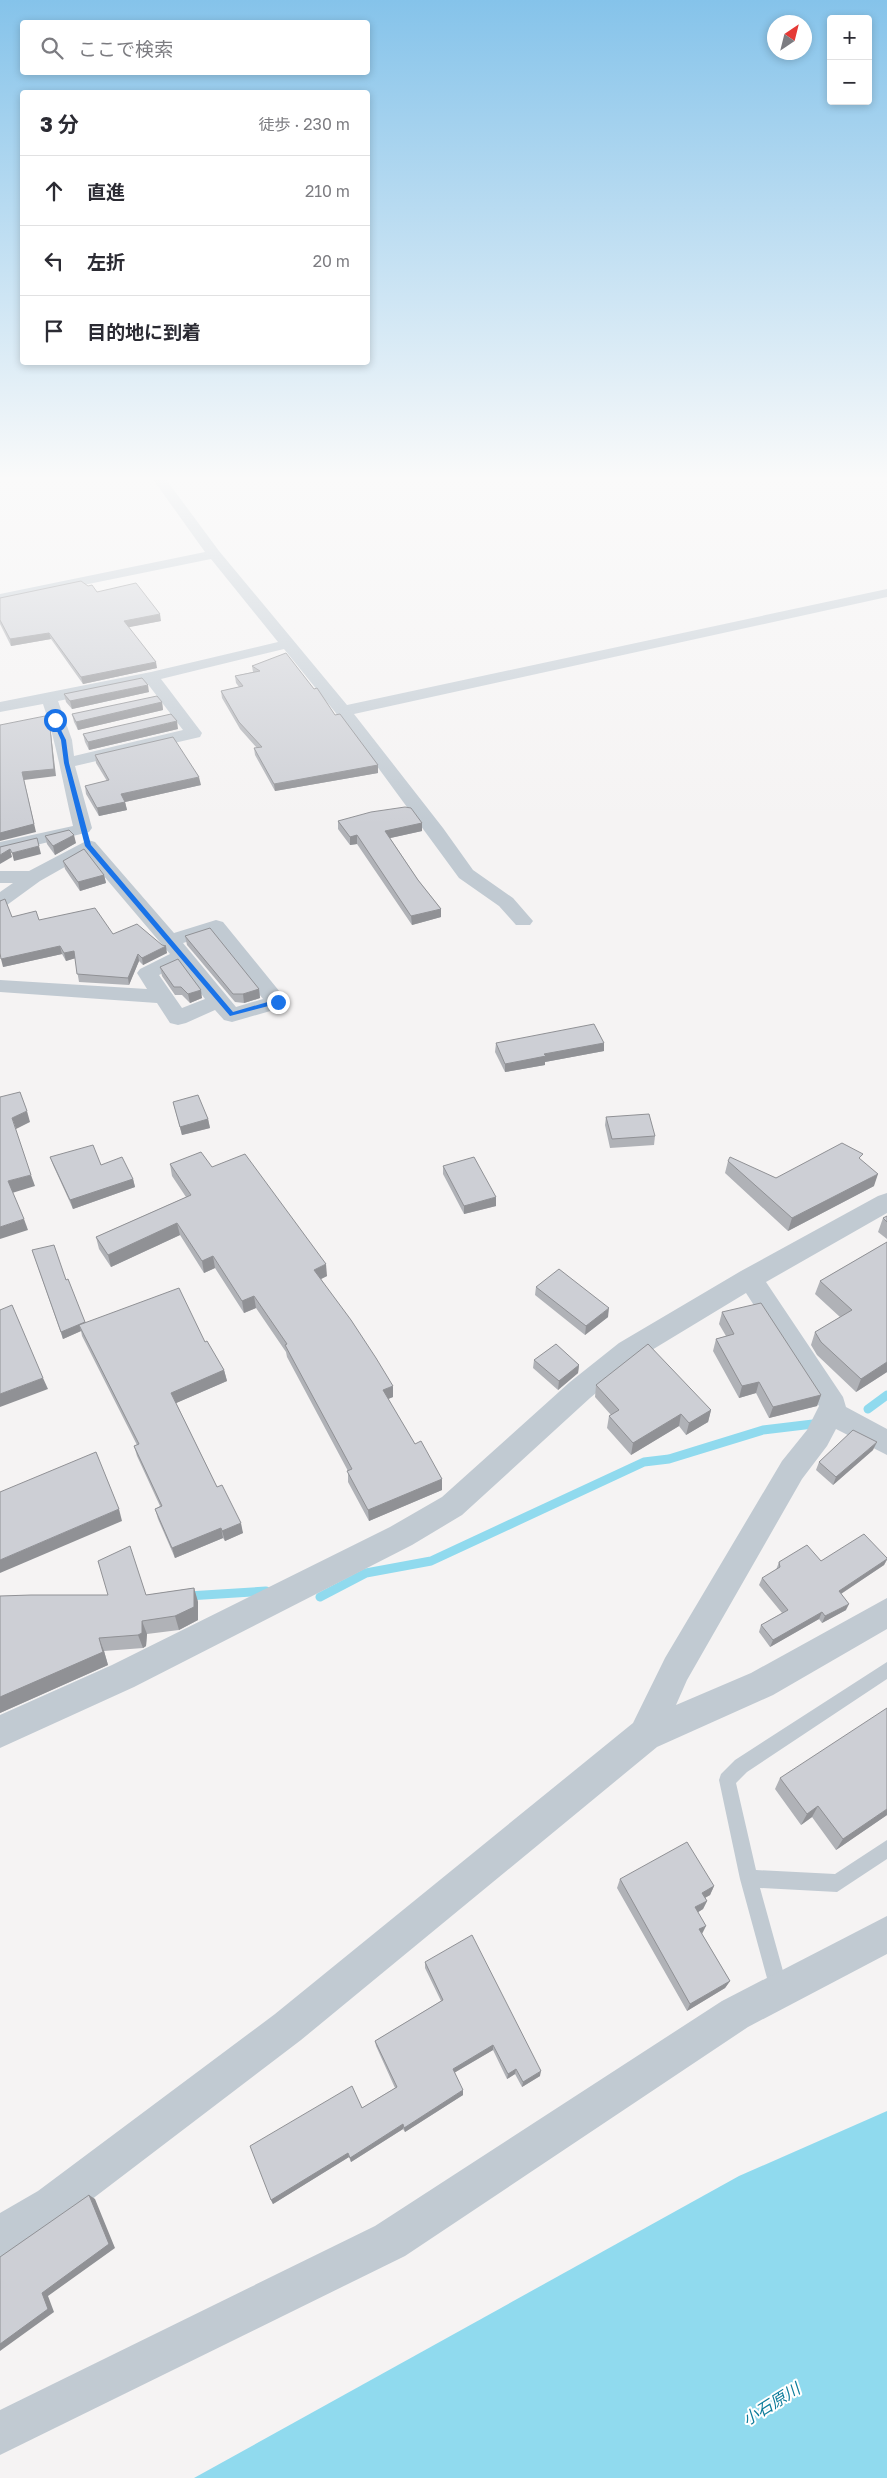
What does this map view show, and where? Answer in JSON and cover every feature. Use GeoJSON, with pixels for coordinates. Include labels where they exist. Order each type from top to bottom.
{"type":"FeatureCollection","features":[{"type":"Feature","properties":{"kind":"street"},"geometry":{"type":"LineString","coordinates":[[0,598],[21,594]]}},
{"type":"Feature","properties":{"kind":"street"},"geometry":{"type":"LineString","coordinates":[[247,594],[343,711],[437,832],[466,874],[506,902],[523,921]]}},
{"type":"Feature","properties":{"kind":"street"},"geometry":{"type":"LineString","coordinates":[[343,711],[884,594]]}},
{"type":"Feature","properties":{"kind":"street"},"geometry":{"type":"LineString","coordinates":[[0,707],[151,676],[288,644]]}},
{"type":"Feature","properties":{"kind":"street"},"geometry":{"type":"LineString","coordinates":[[66,763],[194,733],[151,676]]}},
{"type":"Feature","properties":{"kind":"street"},"geometry":{"type":"LineString","coordinates":[[147,699],[165,694]]}},
{"type":"Feature","properties":{"kind":"street"},"geometry":{"type":"LineString","coordinates":[[49,698],[55,720],[64,740],[66,763],[86,837],[176,948],[218,1001],[232,1014],[278,1002],[216,926],[176,948],[147,973],[178,1018],[218,1001]]}},
{"type":"Feature","properties":{"kind":"street"},"geometry":{"type":"LineString","coordinates":[[160,717],[179,713]]}},
{"type":"Feature","properties":{"kind":"street"},"geometry":{"type":"LineString","coordinates":[[55,720],[73,716]]}},
{"type":"Feature","properties":{"kind":"street"},"geometry":{"type":"LineString","coordinates":[[64,740],[83,736]]}},
{"type":"Feature","properties":{"kind":"street"},"geometry":{"type":"LineString","coordinates":[[0,848],[86,837]]}},
{"type":"Feature","properties":{"kind":"street"},"geometry":{"type":"LineString","coordinates":[[0,901],[86,837]]}},
{"type":"Feature","properties":{"kind":"street"},"geometry":{"type":"LineString","coordinates":[[0,877],[33,877]]}},
{"type":"Feature","properties":{"kind":"street"},"geometry":{"type":"LineString","coordinates":[[0,986],[163,997]]}},
{"type":"Feature","properties":{"kind":"street"},"geometry":{"type":"LineString","coordinates":[[0,1732],[131,1672],[401,1536],[452,1506],[580,1390],[628,1351],[750,1278],[887,1202]]}},
{"type":"Feature","properties":{"kind":"street"},"geometry":{"type":"LineString","coordinates":[[644,1735],[676,1669],[792,1470],[817,1438],[833,1405],[750,1278]]}},
{"type":"Feature","properties":{"kind":"street"},"geometry":{"type":"LineString","coordinates":[[830,1412],[887,1442]]}},
{"type":"Feature","properties":{"kind":"street"},"geometry":{"type":"LineString","coordinates":[[0,2236],[52,2206],[288,2027],[644,1735],[762,1684],[887,1612]]}},
{"type":"Feature","properties":{"kind":"street"},"geometry":{"type":"LineString","coordinates":[[0,2433],[390,2241],[735,2014],[887,1934]]}},
{"type":"Feature","properties":{"kind":"lane"},"geometry":{"type":"LineString","coordinates":[[779,1991],[749,1879],[727,1780],[741,1766],[887,1670]]}},
{"type":"Feature","properties":{"kind":"lane"},"geometry":{"type":"LineString","coordinates":[[749,1879],[837,1883],[887,1849]]}},
{"type":"Feature","properties":{"kind":"water","name":"小石原川"},"geometry":{"type":"Polygon","coordinates":[[[887,2111],[887,2478],[194,2478],[739,2176],[887,2111]]]}},
{"type":"Feature","properties":{"kind":"building"},"geometry":{"type":"Polygon","coordinates":[[[21,594],[144,594],[160,614],[124,621],[156,662],[81,677],[49,633],[10,639],[0,620],[0,598],[21,594]]]}},
{"type":"Feature","properties":{"kind":"building"},"geometry":{"type":"Polygon","coordinates":[[[286,653],[314,689],[317,688],[335,715],[340,714],[378,765],[274,784],[254,748],[262,747],[239,722],[221,691],[243,686],[235,676],[260,671],[252,666],[286,653]]]}},
{"type":"Feature","properties":{"kind":"building"},"geometry":{"type":"Polygon","coordinates":[[[142,678],[148,685],[70,701],[64,694],[142,678]]]}},
{"type":"Feature","properties":{"kind":"building"},"geometry":{"type":"Polygon","coordinates":[[[157,696],[162,702],[76,722],[72,714],[157,696]]]}},
{"type":"Feature","properties":{"kind":"building"},"geometry":{"type":"Polygon","coordinates":[[[171,714],[177,721],[88,742],[83,734],[171,714]]]}},
{"type":"Feature","properties":{"kind":"building"},"geometry":{"type":"Polygon","coordinates":[[[45,716],[50,727],[54,769],[22,772],[34,824],[0,833],[0,725],[45,716]]]}},
{"type":"Feature","properties":{"kind":"building"},"geometry":{"type":"Polygon","coordinates":[[[173,737],[199,777],[121,794],[125,802],[97,808],[85,786],[109,780],[95,755],[173,737]]]}},
{"type":"Feature","properties":{"kind":"building"},"geometry":{"type":"Polygon","coordinates":[[[405,807],[411,808],[422,823],[385,831],[418,880],[441,909],[411,916],[357,835],[350,837],[338,821],[371,812],[405,807]]]}},
{"type":"Feature","properties":{"kind":"building"},"geometry":{"type":"Polygon","coordinates":[[[69,830],[74,835],[53,846],[45,836],[69,830]]]}},
{"type":"Feature","properties":{"kind":"building"},"geometry":{"type":"Polygon","coordinates":[[[37,838],[39,846],[12,853],[10,849],[0,855],[0,847],[37,838]]]}},
{"type":"Feature","properties":{"kind":"building"},"geometry":{"type":"Polygon","coordinates":[[[84,849],[104,875],[78,882],[63,861],[84,849]]]}},
{"type":"Feature","properties":{"kind":"building"},"geometry":{"type":"Polygon","coordinates":[[[5,899],[12,917],[36,911],[39,920],[95,908],[113,934],[137,924],[162,945],[166,946],[142,958],[138,954],[128,978],[77,974],[74,951],[64,953],[60,946],[1,959],[0,901],[5,899]]]}},
{"type":"Feature","properties":{"kind":"building"},"geometry":{"type":"Polygon","coordinates":[[[210,928],[259,989],[243,994],[233,994],[185,936],[210,928]]]}},
{"type":"Feature","properties":{"kind":"building"},"geometry":{"type":"Polygon","coordinates":[[[178,959],[201,990],[188,994],[181,987],[174,987],[160,967],[178,959]]]}},
{"type":"Feature","properties":{"kind":"building"},"geometry":{"type":"Polygon","coordinates":[[[594,1024],[604,1043],[544,1054],[546,1056],[505,1064],[496,1043],[594,1024]]]}},
{"type":"Feature","properties":{"kind":"building"},"geometry":{"type":"Polygon","coordinates":[[[20,1092],[27,1111],[12,1118],[31,1175],[8,1181],[24,1219],[0,1227],[0,1097],[20,1092]]]}},
{"type":"Feature","properties":{"kind":"building"},"geometry":{"type":"Polygon","coordinates":[[[198,1095],[208,1119],[180,1127],[173,1102],[198,1095]]]}},
{"type":"Feature","properties":{"kind":"building"},"geometry":{"type":"Polygon","coordinates":[[[649,1114],[655,1136],[612,1139],[606,1117],[649,1114]]]}},
{"type":"Feature","properties":{"kind":"building"},"geometry":{"type":"Polygon","coordinates":[[[842,1143],[863,1154],[859,1158],[878,1174],[792,1218],[728,1161],[730,1157],[776,1178],[842,1143]]]}},
{"type":"Feature","properties":{"kind":"building"},"geometry":{"type":"Polygon","coordinates":[[[93,1145],[101,1165],[122,1157],[133,1179],[70,1200],[50,1157],[93,1145]]]}},
{"type":"Feature","properties":{"kind":"building"},"geometry":{"type":"Polygon","coordinates":[[[201,1152],[212,1167],[245,1154],[326,1264],[314,1270],[376,1358],[393,1386],[383,1390],[415,1444],[421,1441],[442,1479],[368,1510],[347,1471],[352,1469],[285,1345],[287,1344],[254,1296],[242,1301],[213,1256],[202,1261],[177,1223],[108,1255],[96,1237],[191,1195],[170,1164],[201,1152]]]}},
{"type":"Feature","properties":{"kind":"building"},"geometry":{"type":"Polygon","coordinates":[[[474,1157],[496,1197],[464,1206],[443,1166],[474,1157]]]}},
{"type":"Feature","properties":{"kind":"building"},"geometry":{"type":"Polygon","coordinates":[[[887,1242],[887,1362],[861,1379],[821,1342],[815,1332],[852,1310],[820,1281],[887,1242]]]}},
{"type":"Feature","properties":{"kind":"building"},"geometry":{"type":"Polygon","coordinates":[[[54,1245],[66,1280],[68,1279],[85,1322],[61,1332],[32,1250],[54,1245]]]}},
{"type":"Feature","properties":{"kind":"building"},"geometry":{"type":"Polygon","coordinates":[[[559,1269],[609,1308],[586,1326],[536,1287],[559,1269]]]}},
{"type":"Feature","properties":{"kind":"building"},"geometry":{"type":"Polygon","coordinates":[[[179,1288],[205,1342],[207,1341],[224,1370],[171,1393],[217,1487],[222,1485],[241,1523],[222,1531],[221,1528],[172,1548],[155,1509],[162,1506],[134,1446],[139,1444],[79,1325],[179,1288]]]}},
{"type":"Feature","properties":{"kind":"building"},"geometry":{"type":"Polygon","coordinates":[[[761,1303],[821,1395],[773,1407],[759,1382],[742,1386],[716,1339],[734,1334],[722,1312],[761,1303]]]}},
{"type":"Feature","properties":{"kind":"building"},"geometry":{"type":"Polygon","coordinates":[[[12,1305],[43,1378],[0,1394],[0,1310],[12,1305]]]}},
{"type":"Feature","properties":{"kind":"building"},"geometry":{"type":"Polygon","coordinates":[[[556,1344],[579,1365],[559,1381],[534,1360],[556,1344]]]}},
{"type":"Feature","properties":{"kind":"building"},"geometry":{"type":"Polygon","coordinates":[[[648,1344],[711,1410],[689,1423],[681,1414],[633,1443],[609,1416],[619,1410],[596,1385],[648,1344]]]}},
{"type":"Feature","properties":{"kind":"building"},"geometry":{"type":"Polygon","coordinates":[[[853,1430],[877,1442],[836,1477],[819,1462],[853,1430]]]}},
{"type":"Feature","properties":{"kind":"building"},"geometry":{"type":"Polygon","coordinates":[[[96,1452],[119,1509],[0,1560],[0,1492],[96,1452]]]}},
{"type":"Feature","properties":{"kind":"building"},"geometry":{"type":"Polygon","coordinates":[[[864,1534],[887,1559],[839,1591],[849,1604],[825,1616],[822,1612],[773,1640],[761,1625],[788,1610],[762,1578],[780,1567],[779,1562],[807,1545],[821,1561],[864,1534]]]}},
{"type":"Feature","properties":{"kind":"building"},"geometry":{"type":"Polygon","coordinates":[[[130,1546],[146,1595],[194,1588],[194,1607],[175,1616],[142,1621],[142,1633],[138,1635],[99,1638],[103,1652],[0,1697],[0,1596],[108,1595],[98,1561],[130,1546]]]}},
{"type":"Feature","properties":{"kind":"building"},"geometry":{"type":"Polygon","coordinates":[[[887,1708],[887,1809],[843,1839],[818,1806],[807,1814],[780,1778],[887,1708]]]}},
{"type":"Feature","properties":{"kind":"building"},"geometry":{"type":"Polygon","coordinates":[[[687,1842],[714,1886],[702,1893],[707,1901],[695,1907],[706,1926],[699,1929],[730,1981],[690,2004],[620,1879],[687,1842]]]}},
{"type":"Feature","properties":{"kind":"building"},"geometry":{"type":"Polygon","coordinates":[[[472,1935],[541,2071],[523,2082],[516,2069],[508,2074],[493,2045],[453,2069],[463,2090],[404,2128],[403,2124],[350,2158],[348,2153],[271,2200],[250,2146],[352,2086],[362,2108],[397,2087],[375,2041],[443,2000],[425,1962],[472,1935]]]}},
{"type":"Feature","properties":{"kind":"building"},"geometry":{"type":"Polygon","coordinates":[[[89,2195],[109,2244],[42,2293],[48,2309],[0,2344],[0,2257],[89,2195]]]}},
{"type":"Feature","properties":{"kind":"waterway"},"geometry":{"type":"LineString","coordinates":[[868,1409],[887,1395]]}},
{"type":"Feature","properties":{"kind":"waterway"},"geometry":{"type":"LineString","coordinates":[[320,1597],[366,1573],[431,1561],[644,1462],[669,1459],[763,1430],[813,1424]]}},
{"type":"Feature","properties":{"kind":"waterway"},"geometry":{"type":"LineString","coordinates":[[188,1596],[266,1591]]}},
{"type":"Feature","properties":{"kind":"route"},"geometry":{"type":"LineString","coordinates":[[55,720],[64,740],[66,763],[88,846],[183,956],[218,1001],[232,1014],[278,1002]]}}]}
